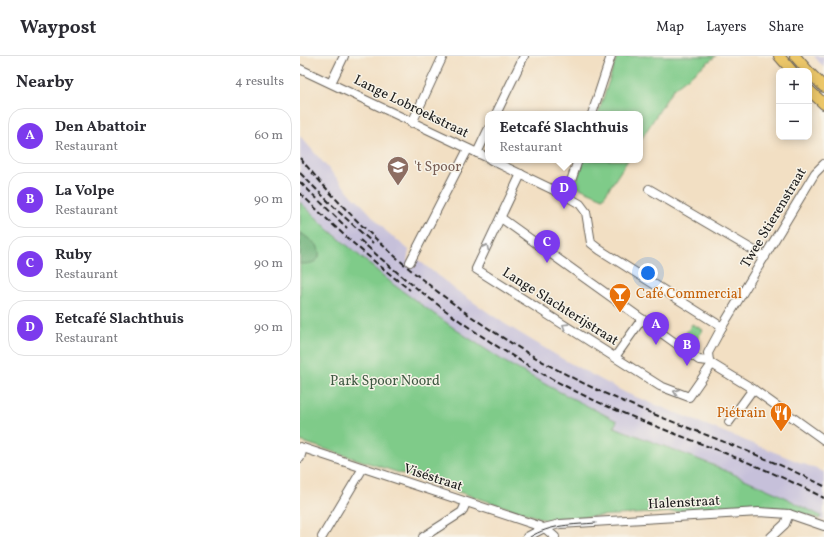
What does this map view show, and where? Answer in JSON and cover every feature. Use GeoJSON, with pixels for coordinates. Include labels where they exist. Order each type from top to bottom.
{"type":"FeatureCollection","features":[{"type":"Feature","properties":{"kind":"main road"},"geometry":{"type":"LineString","coordinates":[[779,56],[789,68]]}},
{"type":"Feature","properties":{"kind":"main road"},"geometry":{"type":"LineString","coordinates":[[795,56],[806,68]]}},
{"type":"Feature","properties":{"kind":"main road"},"geometry":{"type":"LineString","coordinates":[[812,74],[824,87]]}},
{"type":"Feature","properties":{"kind":"main road"},"geometry":{"type":"LineString","coordinates":[[812,93],[824,104]]}},
{"type":"Feature","properties":{"kind":"street"},"geometry":{"type":"LineString","coordinates":[[331,83],[344,56]]}},
{"type":"Feature","properties":{"kind":"street"},"geometry":{"type":"LineString","coordinates":[[412,123],[444,56]]}},
{"type":"Feature","properties":{"kind":"street"},"geometry":{"type":"LineString","coordinates":[[497,111],[524,56]]}},
{"type":"Feature","properties":{"kind":"street"},"geometry":{"type":"LineString","coordinates":[[593,111],[612,56]]}},
{"type":"Feature","properties":{"kind":"street","name":"Lange Lobroekstraat"},"geometry":{"type":"LineString","coordinates":[[300,69],[485,157]]}},
{"type":"Feature","properties":{"kind":"street"},"geometry":{"type":"LineString","coordinates":[[477,153],[485,136]]}},
{"type":"Feature","properties":{"kind":"street"},"geometry":{"type":"LineString","coordinates":[[410,262],[468,149]]}},
{"type":"Feature","properties":{"kind":"street"},"geometry":{"type":"LineString","coordinates":[[497,163],[580,204],[586,212],[591,243],[722,327],[708,353],[710,362]]}},
{"type":"Feature","properties":{"kind":"street"},"geometry":{"type":"LineString","coordinates":[[566,196],[577,163]]}},
{"type":"Feature","properties":{"kind":"street","name":"Twee Stierenstraat"},"geometry":{"type":"LineString","coordinates":[[722,327],[815,173],[824,164]]}},
{"type":"Feature","properties":{"kind":"street","name":"Lange Slachterijstraat"},"geometry":{"type":"LineString","coordinates":[[521,174],[476,269],[660,386],[689,397],[710,362]]}},
{"type":"Feature","properties":{"kind":"street"},"geometry":{"type":"LineString","coordinates":[[649,189],[765,257]]}},
{"type":"Feature","properties":{"kind":"street"},"geometry":{"type":"LineString","coordinates":[[501,218],[699,360],[710,362],[753,389],[824,440]]}},
{"type":"Feature","properties":{"kind":"street"},"geometry":{"type":"LineString","coordinates":[[615,357],[642,319]]}},
{"type":"Feature","properties":{"kind":"street"},"geometry":{"type":"LineString","coordinates":[[729,422],[753,389]]}},
{"type":"Feature","properties":{"kind":"street"},"geometry":{"type":"LineString","coordinates":[[300,458],[301,448]]}},
{"type":"Feature","properties":{"kind":"street","name":"Viséstraat"},"geometry":{"type":"LineString","coordinates":[[301,448],[544,528],[555,537]]}},
{"type":"Feature","properties":{"kind":"street"},"geometry":{"type":"LineString","coordinates":[[322,537],[363,468]]}},
{"type":"Feature","properties":{"kind":"street"},"geometry":{"type":"LineString","coordinates":[[423,537],[462,512],[466,503]]}},
{"type":"Feature","properties":{"kind":"street","name":"Halenstraat"},"geometry":{"type":"LineString","coordinates":[[544,528],[560,524],[765,512],[788,514],[824,526]]}},
{"type":"Feature","properties":{"kind":"street"},"geometry":{"type":"LineString","coordinates":[[771,537],[785,524],[788,514]]}},
{"type":"Feature","properties":{"kind":"street"},"geometry":{"type":"LineString","coordinates":[[527,537],[544,528]]}},
{"type":"Feature","properties":{"kind":"shaded area"},"geometry":{"type":"Polygon","coordinates":[[[814,56],[824,56],[824,68],[814,56]]]}},
{"type":"Feature","properties":{"kind":"shaded area"},"geometry":{"type":"Polygon","coordinates":[[[300,136],[355,199],[357,199],[386,231],[409,250],[407,261],[412,264],[417,259],[456,290],[505,324],[566,361],[626,393],[824,472],[824,521],[795,510],[796,503],[714,465],[614,427],[616,421],[505,362],[458,331],[394,285],[329,230],[300,202],[300,136]]]}},
{"type":"Feature","properties":{"kind":"green space"},"geometry":{"type":"Polygon","coordinates":[[[617,56],[716,56],[673,89],[643,136],[643,111],[599,111],[617,56]]]}},
{"type":"Feature","properties":{"kind":"green space"},"geometry":{"type":"Polygon","coordinates":[[[582,163],[626,163],[603,198],[575,186],[582,163]]]}},
{"type":"Feature","properties":{"kind":"green space","name":"Park Spoor Noord"},"geometry":{"type":"Polygon","coordinates":[[[300,202],[329,230],[394,285],[458,331],[505,362],[617,421],[614,427],[713,465],[776,493],[821,516],[819,519],[792,510],[764,507],[546,520],[300,441],[300,202]]]}},
{"type":"Feature","properties":{"kind":"green space"},"geometry":{"type":"Polygon","coordinates":[[[300,232],[317,245],[319,255],[313,262],[300,264],[300,232]]]}},
{"type":"Feature","properties":{"kind":"green space"},"geometry":{"type":"Polygon","coordinates":[[[692,324],[703,330],[694,344],[683,338],[692,324]]]}},
{"type":"Feature","properties":{"kind":"tram line"},"geometry":{"type":"LineString","coordinates":[[530,537],[554,527],[596,523]]}},
{"type":"Feature","properties":{"kind":"railway"},"geometry":{"type":"LineString","coordinates":[[300,158],[332,195],[404,264],[443,296],[483,325],[525,352],[569,376],[613,397],[746,451],[798,473],[824,486]]}},
{"type":"Feature","properties":{"kind":"railway"},"geometry":{"type":"LineString","coordinates":[[300,173],[373,243]]}},
{"type":"Feature","properties":{"kind":"railway"},"geometry":{"type":"LineString","coordinates":[[300,182],[347,228]]}},
{"type":"Feature","properties":{"kind":"railway"},"geometry":{"type":"LineString","coordinates":[[300,193],[326,219],[410,290]]}},
{"type":"Feature","properties":{"kind":"railway"},"geometry":{"type":"LineString","coordinates":[[360,240],[388,265],[447,312],[478,334],[542,373],[609,407],[747,462],[824,498]]}},
{"type":"Feature","properties":{"kind":"place","name":"'t Spoor"},"geometry":{"type":"Point","coordinates":[398,186]}},
{"type":"Feature","properties":{"kind":"place","name":"Eetcafé Slachthuis"},"geometry":{"type":"Point","coordinates":[564,209]}},
{"type":"Feature","properties":{"kind":"place","name":"Ruby"},"geometry":{"type":"Point","coordinates":[547,263]}},
{"type":"Feature","properties":{"kind":"place","name":"Café Commercial"},"geometry":{"type":"Point","coordinates":[620,314]}},
{"type":"Feature","properties":{"kind":"place","name":"Den Abattoir"},"geometry":{"type":"Point","coordinates":[656,345]}},
{"type":"Feature","properties":{"kind":"place","name":"La Volpe"},"geometry":{"type":"Point","coordinates":[687,366]}},
{"type":"Feature","properties":{"kind":"place","name":"Piétrain"},"geometry":{"type":"Point","coordinates":[781,432]}}]}
